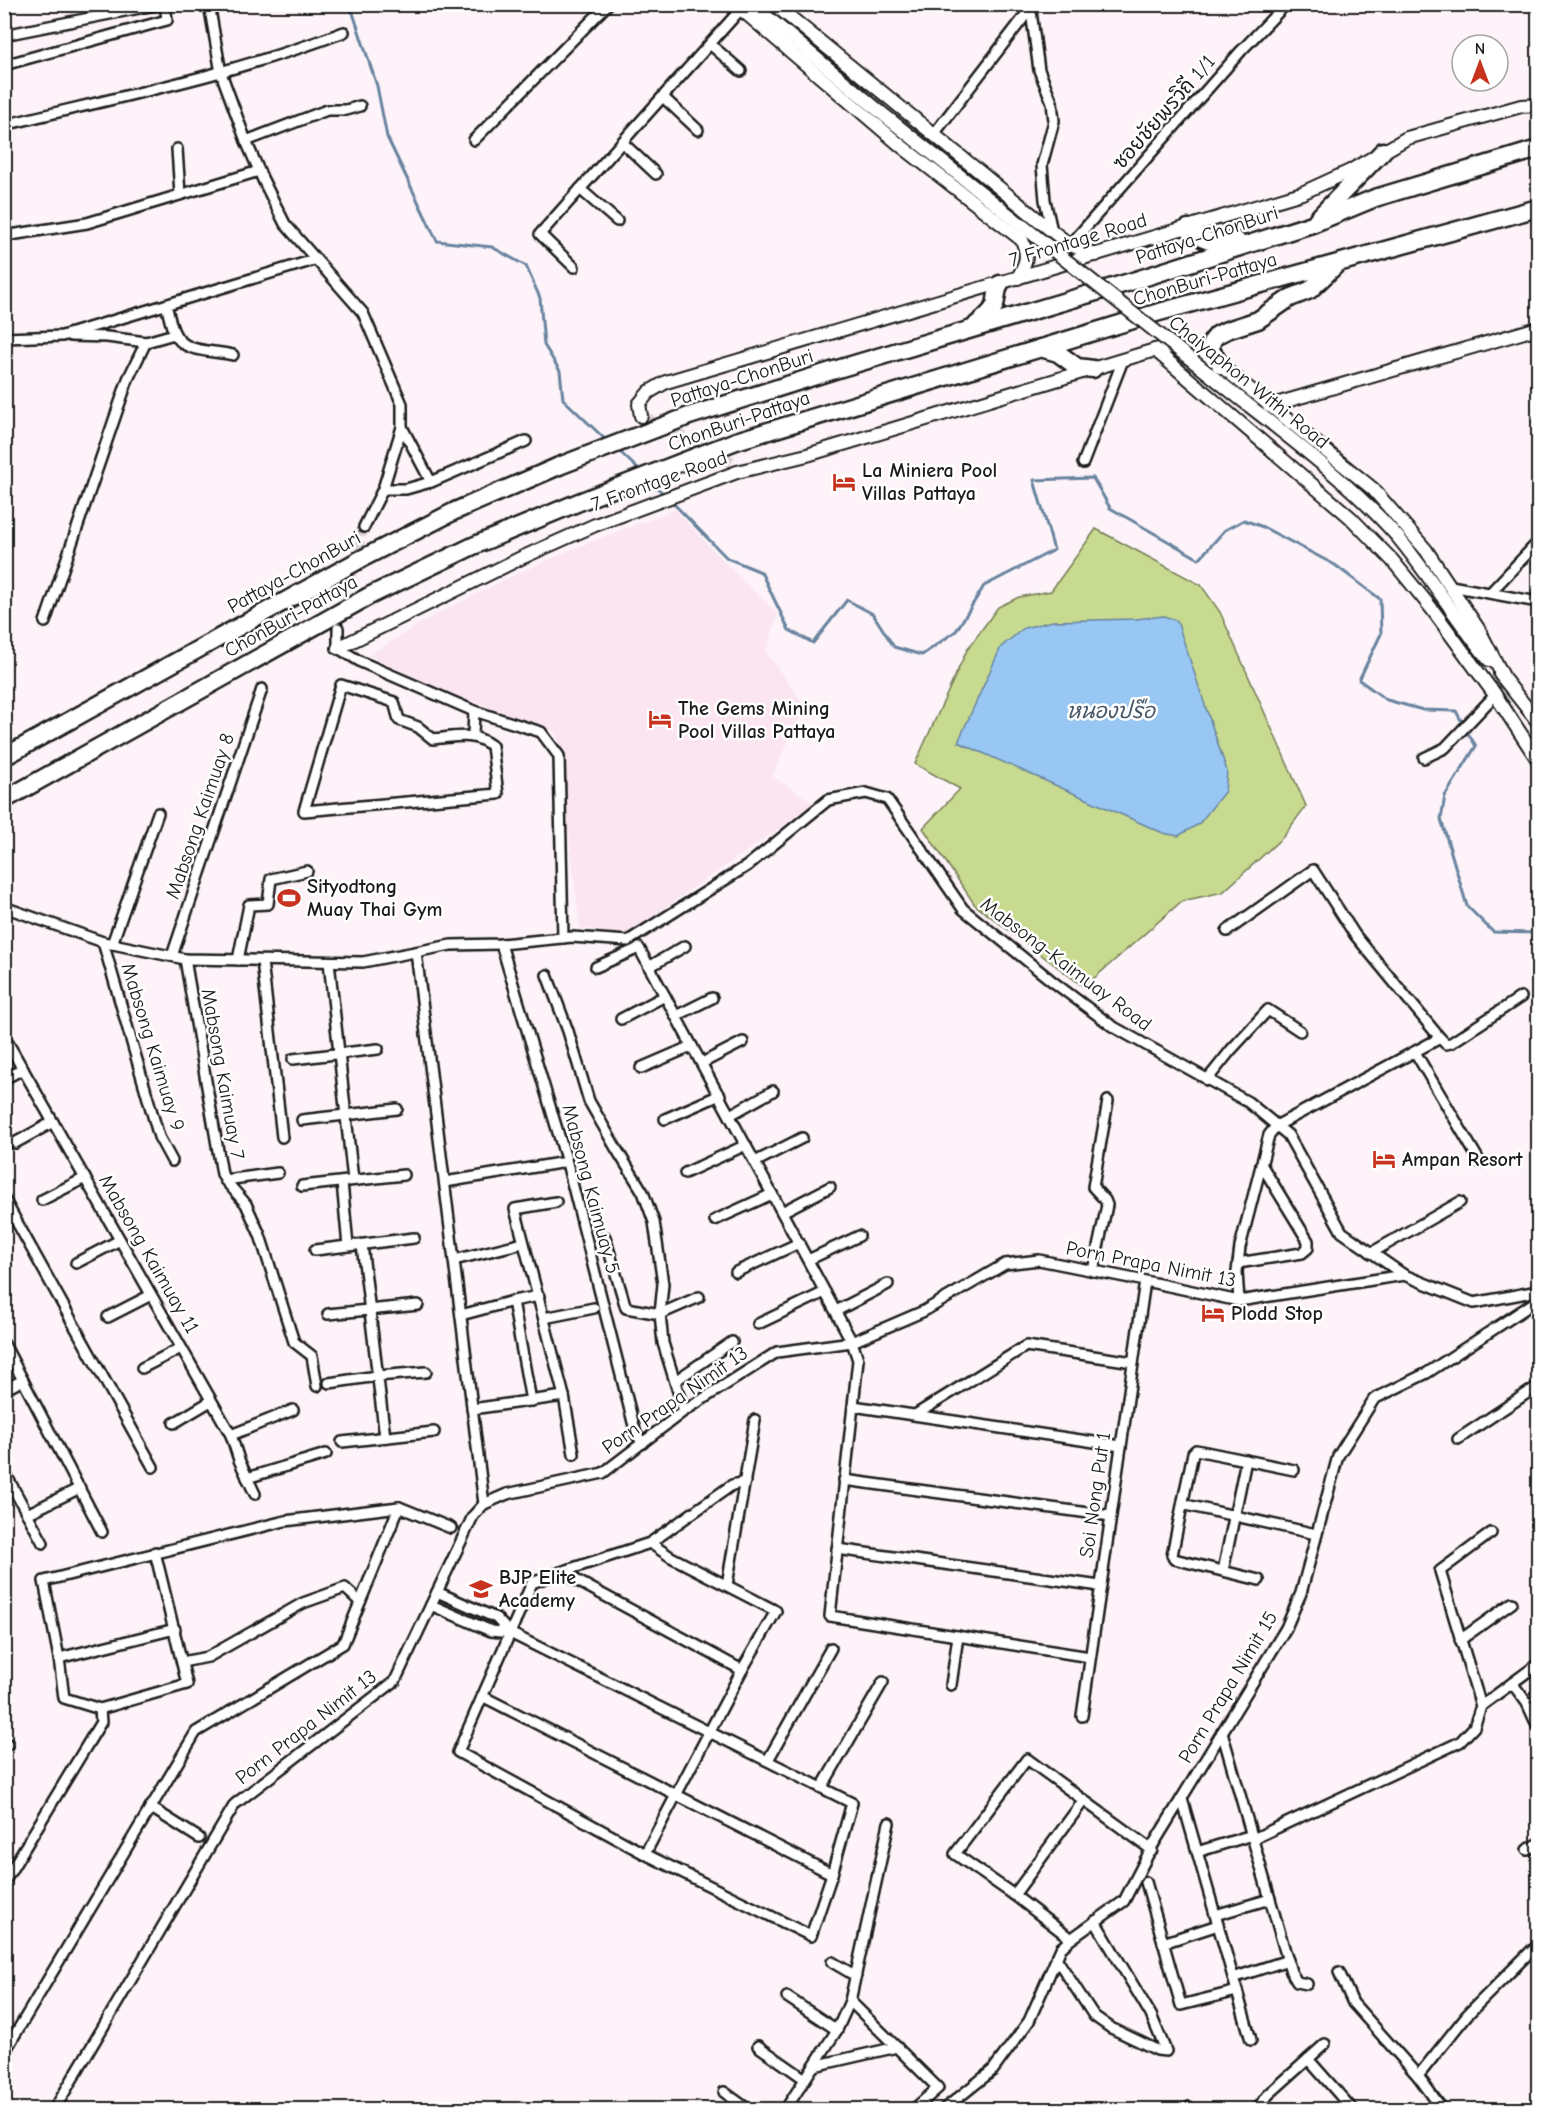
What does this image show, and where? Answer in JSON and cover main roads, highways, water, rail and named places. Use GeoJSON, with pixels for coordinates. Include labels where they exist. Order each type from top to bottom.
{"type":"FeatureCollection","features":[{"type":"Feature","properties":{"kind":"highway","name":"Pattaya-ChonBuri"},"geometry":{"type":"LineString","coordinates":[[4,757],[361,559],[455,511],[559,466],[689,416],[1312,224],[1375,198],[1539,149]]}},
{"type":"Feature","properties":{"kind":"highway"},"geometry":{"type":"LineString","coordinates":[[1312,224],[1383,151]]}},
{"type":"Feature","properties":{"kind":"highway","name":"ChonBuri-Pattaya"},"geometry":{"type":"LineString","coordinates":[[4,800],[369,596],[473,546],[736,441],[1156,313],[1539,208]]}},
{"type":"Feature","properties":{"kind":"highway"},"geometry":{"type":"LineString","coordinates":[[1188,228],[1200,239],[1211,242],[1262,239]]}},
{"type":"Feature","properties":{"kind":"highway"},"geometry":{"type":"LineString","coordinates":[[1214,369],[1211,350],[1212,341],[1217,335],[1258,320],[1290,298],[1310,290],[1338,264]]}},
{"type":"Feature","properties":{"kind":"highway"},"geometry":{"type":"LineString","coordinates":[[971,329],[988,316],[995,305],[996,291],[1000,284]]}},
{"type":"Feature","properties":{"kind":"highway"},"geometry":{"type":"LineString","coordinates":[[1040,348],[1059,353],[1077,367],[1093,369]]}},
{"type":"Feature","properties":{"kind":"main road"},"geometry":{"type":"LineString","coordinates":[[774,4],[1052,231],[1070,244],[1096,255]]}},
{"type":"Feature","properties":{"kind":"main road"},"geometry":{"type":"LineString","coordinates":[[742,6],[900,145],[1037,252],[1047,252],[1053,245],[1052,231]]}},
{"type":"Feature","properties":{"kind":"main road","name":"Chaiyaphon Withi Road"},"geometry":{"type":"LineString","coordinates":[[742,6],[884,115],[1048,246],[1214,369],[1269,406],[1373,489],[1426,550],[1451,586],[1479,630],[1505,680]]}},
{"type":"Feature","properties":{"kind":"main road","name":"7 Frontage Road"},"geometry":{"type":"LineString","coordinates":[[641,416],[639,404],[649,392],[666,382],[1302,193],[1350,171],[1407,138],[1521,106],[1539,105]]}},
{"type":"Feature","properties":{"kind":"main road"},"geometry":{"type":"LineString","coordinates":[[1018,278],[1026,262],[1027,252],[1022,240]]}},
{"type":"Feature","properties":{"kind":"main road"},"geometry":{"type":"LineString","coordinates":[[1269,406],[1539,328]]}},
{"type":"Feature","properties":{"kind":"main road","name":"Chaiyaphon Withi Road"},"geometry":{"type":"LineString","coordinates":[[1183,345],[1199,350],[1214,369],[1350,489],[1408,550],[1433,582],[1469,636],[1539,722]]}},
{"type":"Feature","properties":{"kind":"main road","name":"7 Frontage Road"},"geometry":{"type":"LineString","coordinates":[[338,648],[521,558],[595,525],[718,479],[735,468],[807,455],[1155,350],[1183,345]]}},
{"type":"Feature","properties":{"kind":"main road","name":"Chaiyaphon Withi Road"},"geometry":{"type":"LineString","coordinates":[[1155,350],[1350,517],[1392,560],[1495,695],[1539,760]]}},
{"type":"Feature","properties":{"kind":"main road","name":"Chaiyaphon Withi Road"},"geometry":{"type":"LineString","coordinates":[[1469,636],[1495,695]]}},
{"type":"Feature","properties":{"kind":"water","name":"หนองปรือ"},"geometry":{"type":"Polygon","coordinates":[[[1164,616],[1177,621],[1227,771],[1225,791],[1199,824],[1178,836],[1163,833],[958,742],[1001,647],[1024,628],[1053,621],[1164,616]]]}},
{"type":"Feature","properties":{"kind":"waterway"},"geometry":{"type":"LineString","coordinates":[[345,4],[353,13],[377,86],[387,137],[437,241],[492,247],[526,266],[540,298],[544,345],[560,371],[563,399],[608,442]]}},
{"type":"Feature","properties":{"kind":"waterway"},"geometry":{"type":"LineString","coordinates":[[618,450],[641,472]]}},
{"type":"Feature","properties":{"kind":"waterway"},"geometry":{"type":"LineString","coordinates":[[670,500],[727,558],[761,572],[789,630],[813,643],[847,600],[873,614],[894,647],[922,655],[956,631],[984,586],[1054,550],[1034,480],[1093,478],[1110,508],[1199,559],[1225,530],[1244,520],[1263,527],[1335,565],[1380,599],[1381,634],[1359,680],[1387,700],[1423,710],[1456,711],[1463,724]]}},
{"type":"Feature","properties":{"kind":"waterway"},"geometry":{"type":"LineString","coordinates":[[650,481],[665,495]]}},
{"type":"Feature","properties":{"kind":"waterway"},"geometry":{"type":"LineString","coordinates":[[1466,730],[1476,746],[1445,796],[1441,819],[1467,906],[1493,932],[1538,933]]}},
{"type":"Feature","properties":{"kind":"tunnel"},"geometry":{"type":"LineString","coordinates":[[641,416],[733,463]]}},
{"type":"Feature","properties":{"kind":"tunnel"},"geometry":{"type":"LineString","coordinates":[[338,628],[364,527]]}},
{"type":"Feature","properties":{"kind":"place","name":"La Miniera Pool Villas Pattaya"},"geometry":{"type":"Point","coordinates":[844,482]}},
{"type":"Feature","properties":{"kind":"place","name":"The Gems Mining Pool Villas Pattaya"},"geometry":{"type":"Point","coordinates":[660,719]}},
{"type":"Feature","properties":{"kind":"place","name":"Sityodtong Muay Thai Gym"},"geometry":{"type":"Point","coordinates":[289,898]}},
{"type":"Feature","properties":{"kind":"place","name":"Ampan Resort"},"geometry":{"type":"Point","coordinates":[1384,1159]}},
{"type":"Feature","properties":{"kind":"place","name":"Plodd Stop"},"geometry":{"type":"Point","coordinates":[1213,1313]}},
{"type":"Feature","properties":{"kind":"place","name":"BJP Elite Academy"},"geometry":{"type":"Point","coordinates":[481,1589]}}]}
